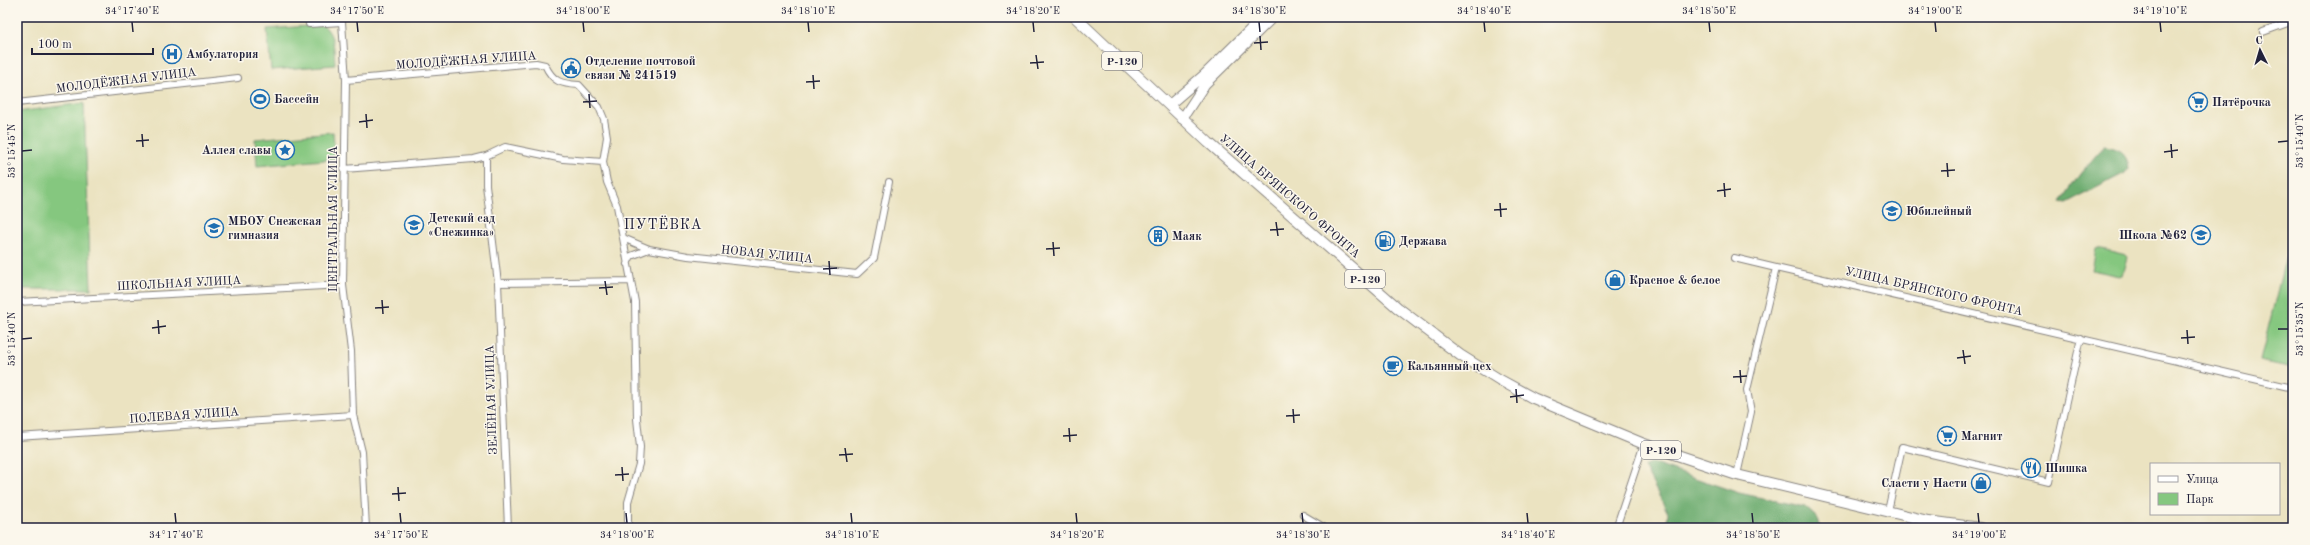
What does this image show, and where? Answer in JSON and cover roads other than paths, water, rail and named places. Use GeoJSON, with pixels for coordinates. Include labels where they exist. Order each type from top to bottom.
{"type":"FeatureCollection","features":[{"type":"Feature","properties":{"kind":"main road","name":"Р-120"},"geometry":{"type":"LineString","coordinates":[[1075,17],[1169,105]]}},
{"type":"Feature","properties":{"kind":"main road"},"geometry":{"type":"LineString","coordinates":[[1169,105],[1204,75],[1263,17]]}},
{"type":"Feature","properties":{"kind":"main road"},"geometry":{"type":"LineString","coordinates":[[1182,119],[1205,84],[1273,17]]}},
{"type":"Feature","properties":{"kind":"main road","name":"УЛИЦА БРЯНСКОГО ФРОНТА"},"geometry":{"type":"LineString","coordinates":[[1169,105],[1182,119],[1398,308],[1466,359],[1533,398],[1644,444],[1737,475],[1928,521],[1980,528]]}},
{"type":"Feature","properties":{"kind":"main road","name":"УЛИЦА БРЯНСКОГО ФРОНТА"},"geometry":{"type":"LineString","coordinates":[[1928,521],[1944,528]]}},
{"type":"Feature","properties":{"kind":"street","name":"ЦЕНТРАЛЬНАЯ УЛИЦА"},"geometry":{"type":"LineString","coordinates":[[308,17],[309,24],[342,22],[346,80],[343,285],[350,352],[353,415],[362,452],[366,528]]}},
{"type":"Feature","properties":{"kind":"street"},"geometry":{"type":"LineString","coordinates":[[2263,32],[2293,21]]}},
{"type":"Feature","properties":{"kind":"street","name":"МОЛОДЁЖНАЯ УЛИЦА"},"geometry":{"type":"LineString","coordinates":[[346,80],[536,64],[545,65],[555,81],[563,84],[579,85],[599,108],[604,119],[607,142],[602,162]]}},
{"type":"Feature","properties":{"kind":"street","name":"МОЛОДЁЖНАЯ УЛИЦА"},"geometry":{"type":"LineString","coordinates":[[17,103],[238,78]]}},
{"type":"Feature","properties":{"kind":"street"},"geometry":{"type":"LineString","coordinates":[[344,169],[399,166],[486,156],[505,147],[563,159],[602,162],[607,182],[616,206],[635,302],[639,464],[628,502],[628,528]]}},
{"type":"Feature","properties":{"kind":"street","name":"ЗЕЛЁНАЯ УЛИЦА"},"geometry":{"type":"LineString","coordinates":[[486,156],[486,185],[498,283],[508,528]]}},
{"type":"Feature","properties":{"kind":"street","name":"НОВАЯ УЛИЦА"},"geometry":{"type":"LineString","coordinates":[[623,238],[649,249],[688,256],[858,274],[874,258],[889,182]]}},
{"type":"Feature","properties":{"kind":"street"},"geometry":{"type":"LineString","coordinates":[[627,265],[631,256],[649,249]]}},
{"type":"Feature","properties":{"kind":"street","name":"УЛИЦА БРЯНСКОГО ФРОНТА"},"geometry":{"type":"LineString","coordinates":[[1734,258],[2293,388]]}},
{"type":"Feature","properties":{"kind":"street"},"geometry":{"type":"LineString","coordinates":[[1737,475],[1751,412],[1747,390],[1776,268]]}},
{"type":"Feature","properties":{"kind":"street"},"geometry":{"type":"LineString","coordinates":[[498,283],[630,280]]}},
{"type":"Feature","properties":{"kind":"street","name":"ШКОЛЬНАЯ УЛИЦА"},"geometry":{"type":"LineString","coordinates":[[17,302],[343,285]]}},
{"type":"Feature","properties":{"kind":"street"},"geometry":{"type":"LineString","coordinates":[[1888,511],[1902,447],[2049,482],[2081,338]]}},
{"type":"Feature","properties":{"kind":"street","name":"ПОЛЕВАЯ УЛИЦА"},"geometry":{"type":"LineString","coordinates":[[17,437],[353,415]]}},
{"type":"Feature","properties":{"kind":"street"},"geometry":{"type":"LineString","coordinates":[[1616,528],[1644,444]]}},
{"type":"Feature","properties":{"kind":"street"},"geometry":{"type":"LineString","coordinates":[[1303,514],[1325,528]]}},
{"type":"Feature","properties":{"kind":"place","name":"Амбулатория"},"geometry":{"type":"Point","coordinates":[172,54]}},
{"type":"Feature","properties":{"kind":"place","name":"Отделение почтовой связи № 241519"},"geometry":{"type":"Point","coordinates":[571,68]}},
{"type":"Feature","properties":{"kind":"place","name":"Бассейн"},"geometry":{"type":"Point","coordinates":[260,99]}},
{"type":"Feature","properties":{"kind":"place","name":"Пятёрочка"},"geometry":{"type":"Point","coordinates":[2198,102]}},
{"type":"Feature","properties":{"kind":"place","name":"Аллея славы"},"geometry":{"type":"Point","coordinates":[285,150]}},
{"type":"Feature","properties":{"kind":"place","name":"Юбилейный"},"geometry":{"type":"Point","coordinates":[1892,211]}},
{"type":"Feature","properties":{"kind":"place","name":"Детский сад «Снежинка»"},"geometry":{"type":"Point","coordinates":[414,225]}},
{"type":"Feature","properties":{"kind":"place","name":"МБОУ Снежская гимназия"},"geometry":{"type":"Point","coordinates":[214,228]}},
{"type":"Feature","properties":{"kind":"place","name":"Школа №62"},"geometry":{"type":"Point","coordinates":[2201,235]}},
{"type":"Feature","properties":{"kind":"place","name":"Маяк"},"geometry":{"type":"Point","coordinates":[1158,236]}},
{"type":"Feature","properties":{"kind":"place","name":"Держава"},"geometry":{"type":"Point","coordinates":[1385,241]}},
{"type":"Feature","properties":{"kind":"place","name":"Красное & белое"},"geometry":{"type":"Point","coordinates":[1615,280]}},
{"type":"Feature","properties":{"kind":"place","name":"Кальянный цех"},"geometry":{"type":"Point","coordinates":[1393,366]}},
{"type":"Feature","properties":{"kind":"place","name":"Магнит"},"geometry":{"type":"Point","coordinates":[1947,436]}},
{"type":"Feature","properties":{"kind":"place","name":"Шишка"},"geometry":{"type":"Point","coordinates":[2031,468]}},
{"type":"Feature","properties":{"kind":"place","name":"Сласти у Насти"},"geometry":{"type":"Point","coordinates":[1981,483]}},
{"type":"Feature","properties":{"kind":"district","name":"ПУТЁВКА"},"geometry":{"type":"Point","coordinates":[663,224]}}]}
